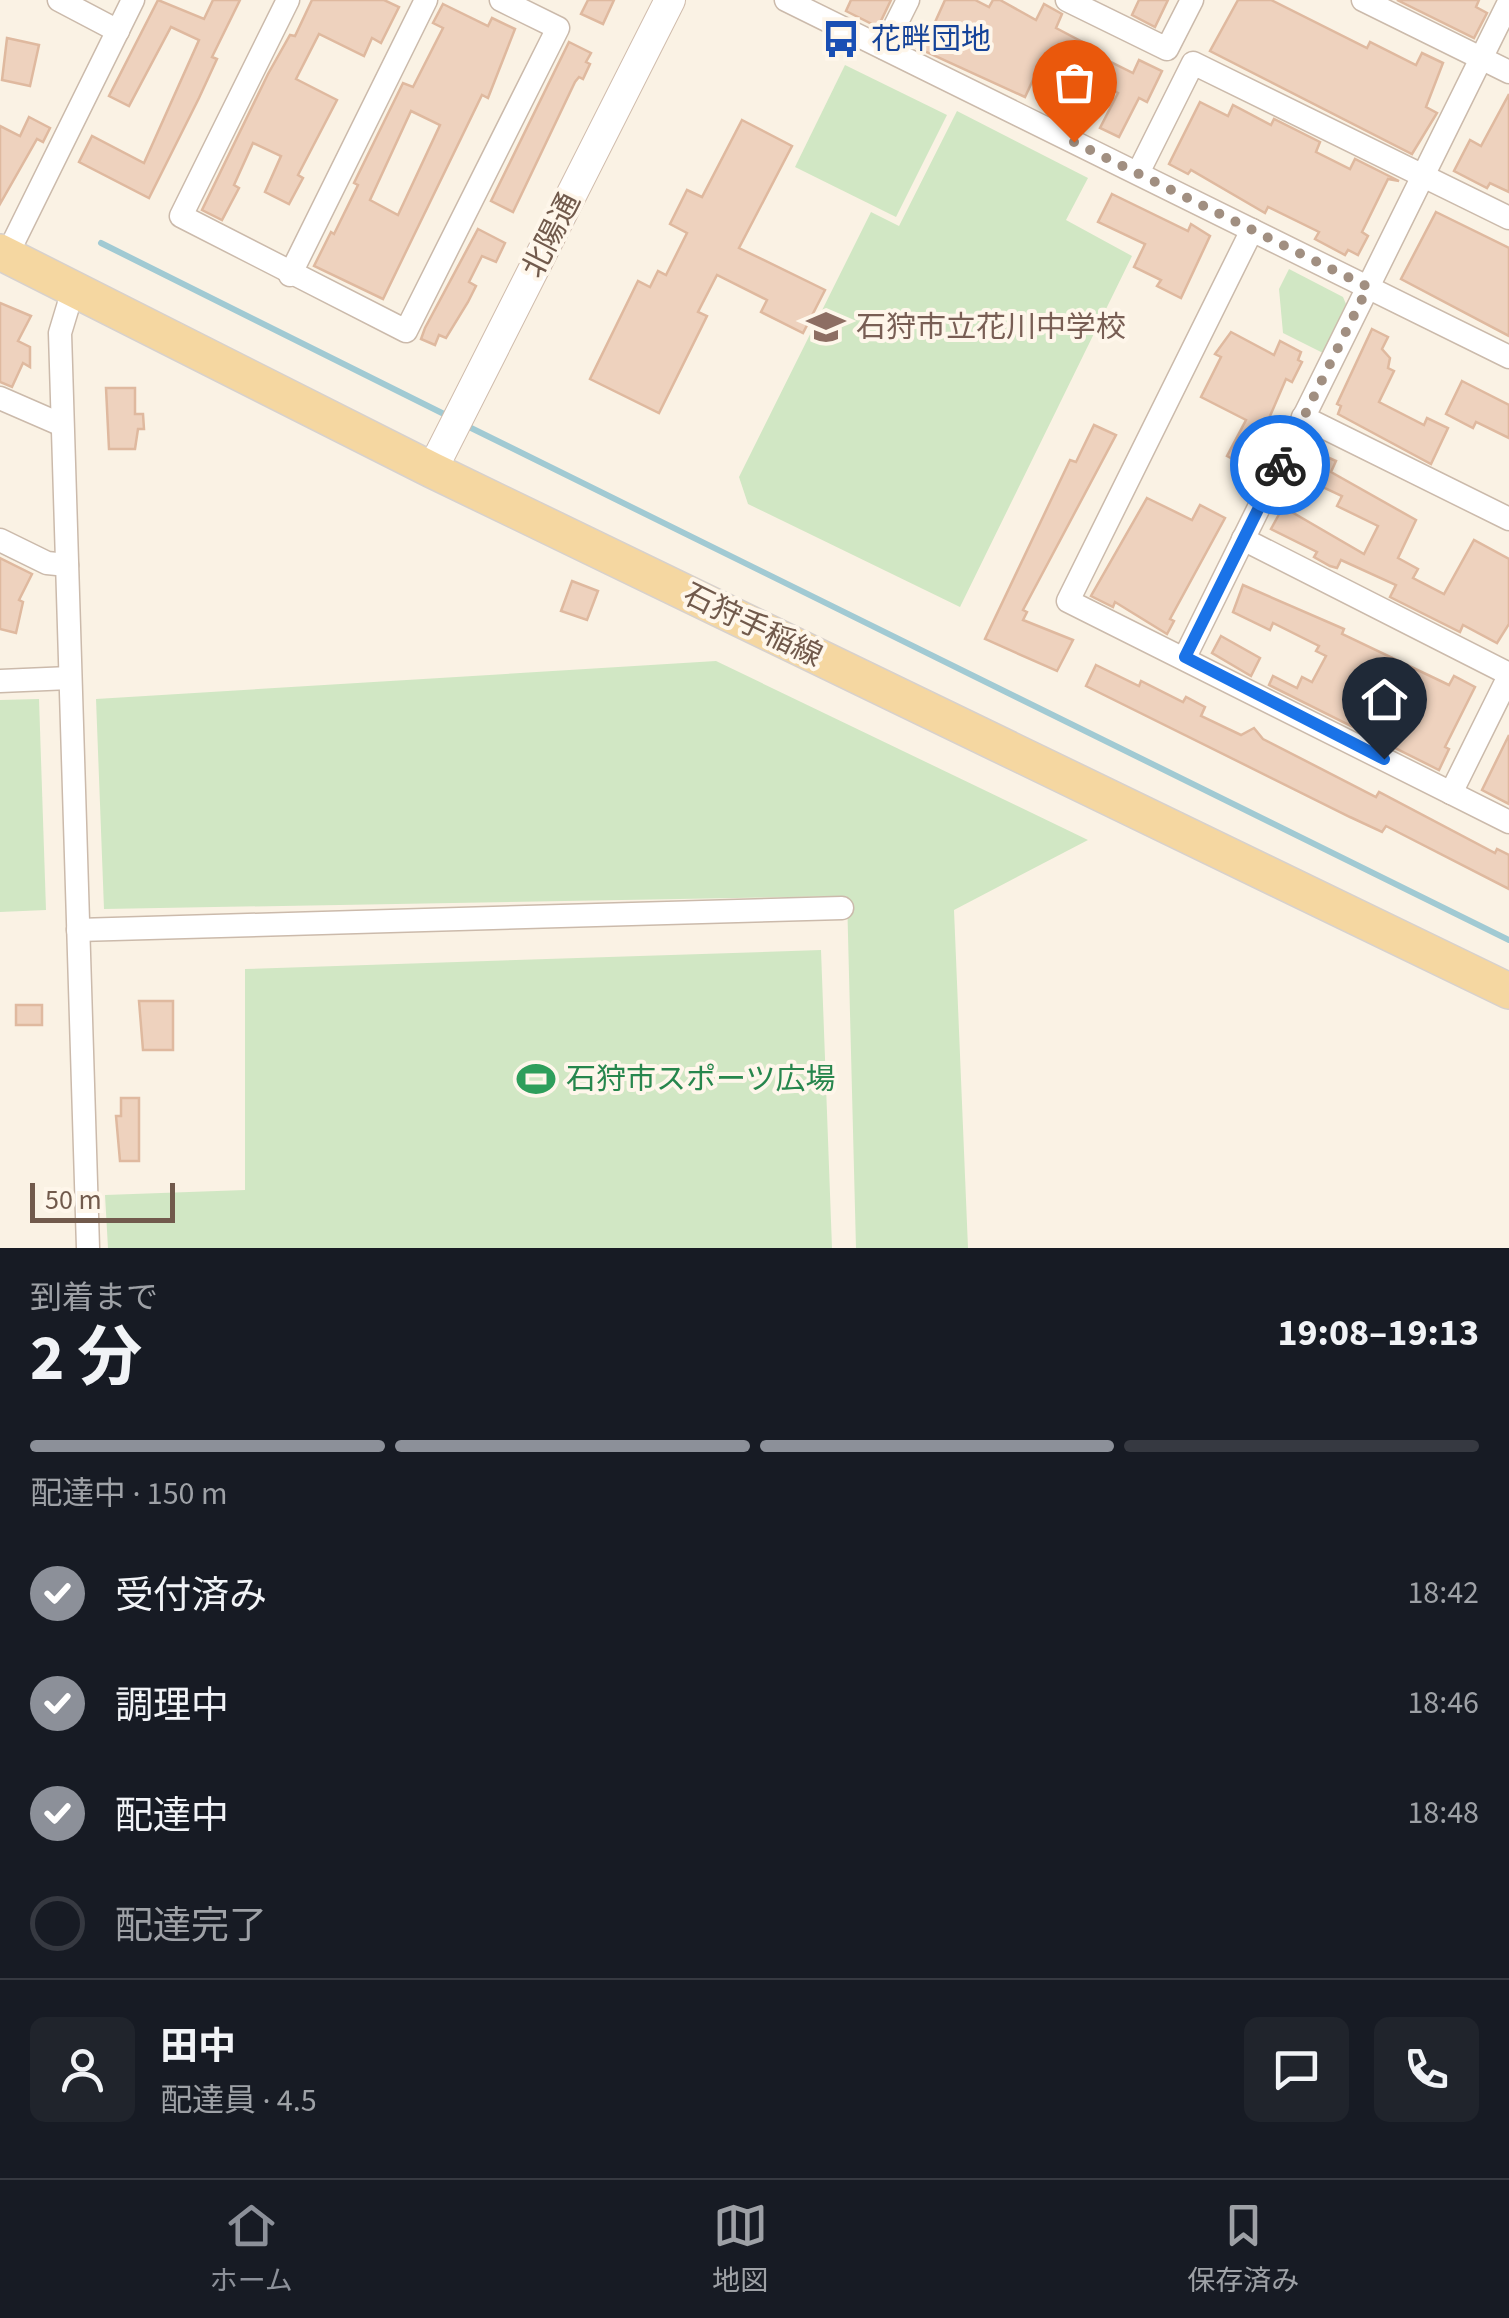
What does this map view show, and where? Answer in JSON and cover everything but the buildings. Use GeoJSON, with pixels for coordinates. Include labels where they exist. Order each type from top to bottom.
{"type":"FeatureCollection","features":[{"type":"Feature","properties":{"kind":"main road","name":"石狩手稲線"},"geometry":{"type":"LineString","coordinates":[[3,253],[432,470],[1509,991]]}},
{"type":"Feature","properties":{"kind":"street"},"geometry":{"type":"LineString","coordinates":[[59,0],[118,31]]}},
{"type":"Feature","properties":{"kind":"street"},"geometry":{"type":"LineString","coordinates":[[3,253],[133,0]]}},
{"type":"Feature","properties":{"kind":"street"},"geometry":{"type":"LineString","coordinates":[[288,0],[181,216],[406,331],[558,28],[501,0]]}},
{"type":"Feature","properties":{"kind":"street"},"geometry":{"type":"LineString","coordinates":[[290,274],[426,0]]}},
{"type":"Feature","properties":{"kind":"street","name":"北陽通"},"geometry":{"type":"LineString","coordinates":[[432,470],[670,0]]}},
{"type":"Feature","properties":{"kind":"street"},"geometry":{"type":"LineString","coordinates":[[786,0],[1509,357]]}},
{"type":"Feature","properties":{"kind":"street"},"geometry":{"type":"LineString","coordinates":[[884,48],[908,0]]}},
{"type":"Feature","properties":{"kind":"street"},"geometry":{"type":"LineString","coordinates":[[1068,0],[1167,49],[1192,0]]}},
{"type":"Feature","properties":{"kind":"street"},"geometry":{"type":"LineString","coordinates":[[1363,0],[1509,72]]}},
{"type":"Feature","properties":{"kind":"street"},"geometry":{"type":"LineString","coordinates":[[1185,657],[1509,2]]}},
{"type":"Feature","properties":{"kind":"street"},"geometry":{"type":"LineString","coordinates":[[1138,173],[1194,63],[1509,218]]}},
{"type":"Feature","properties":{"kind":"street"},"geometry":{"type":"LineString","coordinates":[[1252,230],[1068,601],[1509,822]]}},
{"type":"Feature","properties":{"kind":"street"},"geometry":{"type":"LineString","coordinates":[[74,290],[60,333],[88,1248]]}},
{"type":"Feature","properties":{"kind":"street"},"geometry":{"type":"LineString","coordinates":[[0,398],[62,425]]}},
{"type":"Feature","properties":{"kind":"street"},"geometry":{"type":"LineString","coordinates":[[1303,417],[1509,518]]}},
{"type":"Feature","properties":{"kind":"street"},"geometry":{"type":"LineString","coordinates":[[1243,539],[1509,675],[1451,793]]}},
{"type":"Feature","properties":{"kind":"street"},"geometry":{"type":"LineString","coordinates":[[0,540],[47,563],[67,566]]}},
{"type":"Feature","properties":{"kind":"street"},"geometry":{"type":"LineString","coordinates":[[0,680],[70,678]]}},
{"type":"Feature","properties":{"kind":"street"},"geometry":{"type":"LineString","coordinates":[[78,930],[842,908]]}},
{"type":"Feature","properties":{"kind":"green space"},"geometry":{"type":"Polygon","coordinates":[[[845,65],[947,115],[896,217],[795,167],[845,65]]]}},
{"type":"Feature","properties":{"kind":"green space"},"geometry":{"type":"Polygon","coordinates":[[[957,111],[1088,178],[1066,220],[1132,256],[960,607],[748,504],[739,477],[871,212],[899,226],[957,111]]]}},
{"type":"Feature","properties":{"kind":"green space"},"geometry":{"type":"Polygon","coordinates":[[[1289,269],[1343,297],[1346,304],[1323,353],[1283,333],[1279,289],[1289,269]]]}},
{"type":"Feature","properties":{"kind":"green space"},"geometry":{"type":"Polygon","coordinates":[[[716,661],[1088,840],[954,910],[968,1248],[856,1248],[847,896],[104,909],[96,699],[716,661]]]}},
{"type":"Feature","properties":{"kind":"green space"},"geometry":{"type":"Polygon","coordinates":[[[39,699],[46,910],[0,912],[0,700],[39,699]]]}},
{"type":"Feature","properties":{"kind":"green space","name":"石狩市スポーツ広場"},"geometry":{"type":"Polygon","coordinates":[[[821,950],[832,1248],[108,1248],[105,1195],[245,1190],[245,969],[821,950]]]}},
{"type":"Feature","properties":{"kind":"waterway"},"geometry":{"type":"LineString","coordinates":[[101,243],[450,417]]}},
{"type":"Feature","properties":{"kind":"waterway"},"geometry":{"type":"LineString","coordinates":[[465,425],[1509,940]]}},
{"type":"Feature","properties":{"kind":"way so far"},"geometry":{"type":"LineString","coordinates":[[1074,142],[1368,287],[1280,465]]}},
{"type":"Feature","properties":{"kind":"place","name":"花畔団地"},"geometry":{"type":"Point","coordinates":[841,39]}},
{"type":"Feature","properties":{"kind":"place","name":"石狩市立花川中学校"},"geometry":{"type":"Point","coordinates":[826,327]}},
{"type":"Feature","properties":{"kind":"place","name":"石狩市スポーツ広場"},"geometry":{"type":"Point","coordinates":[536,1079]}},
{"type":"Feature","properties":{"kind":"route"},"geometry":{"type":"LineString","coordinates":[[1280,465],[1185,657],[1384,759]]}}]}
